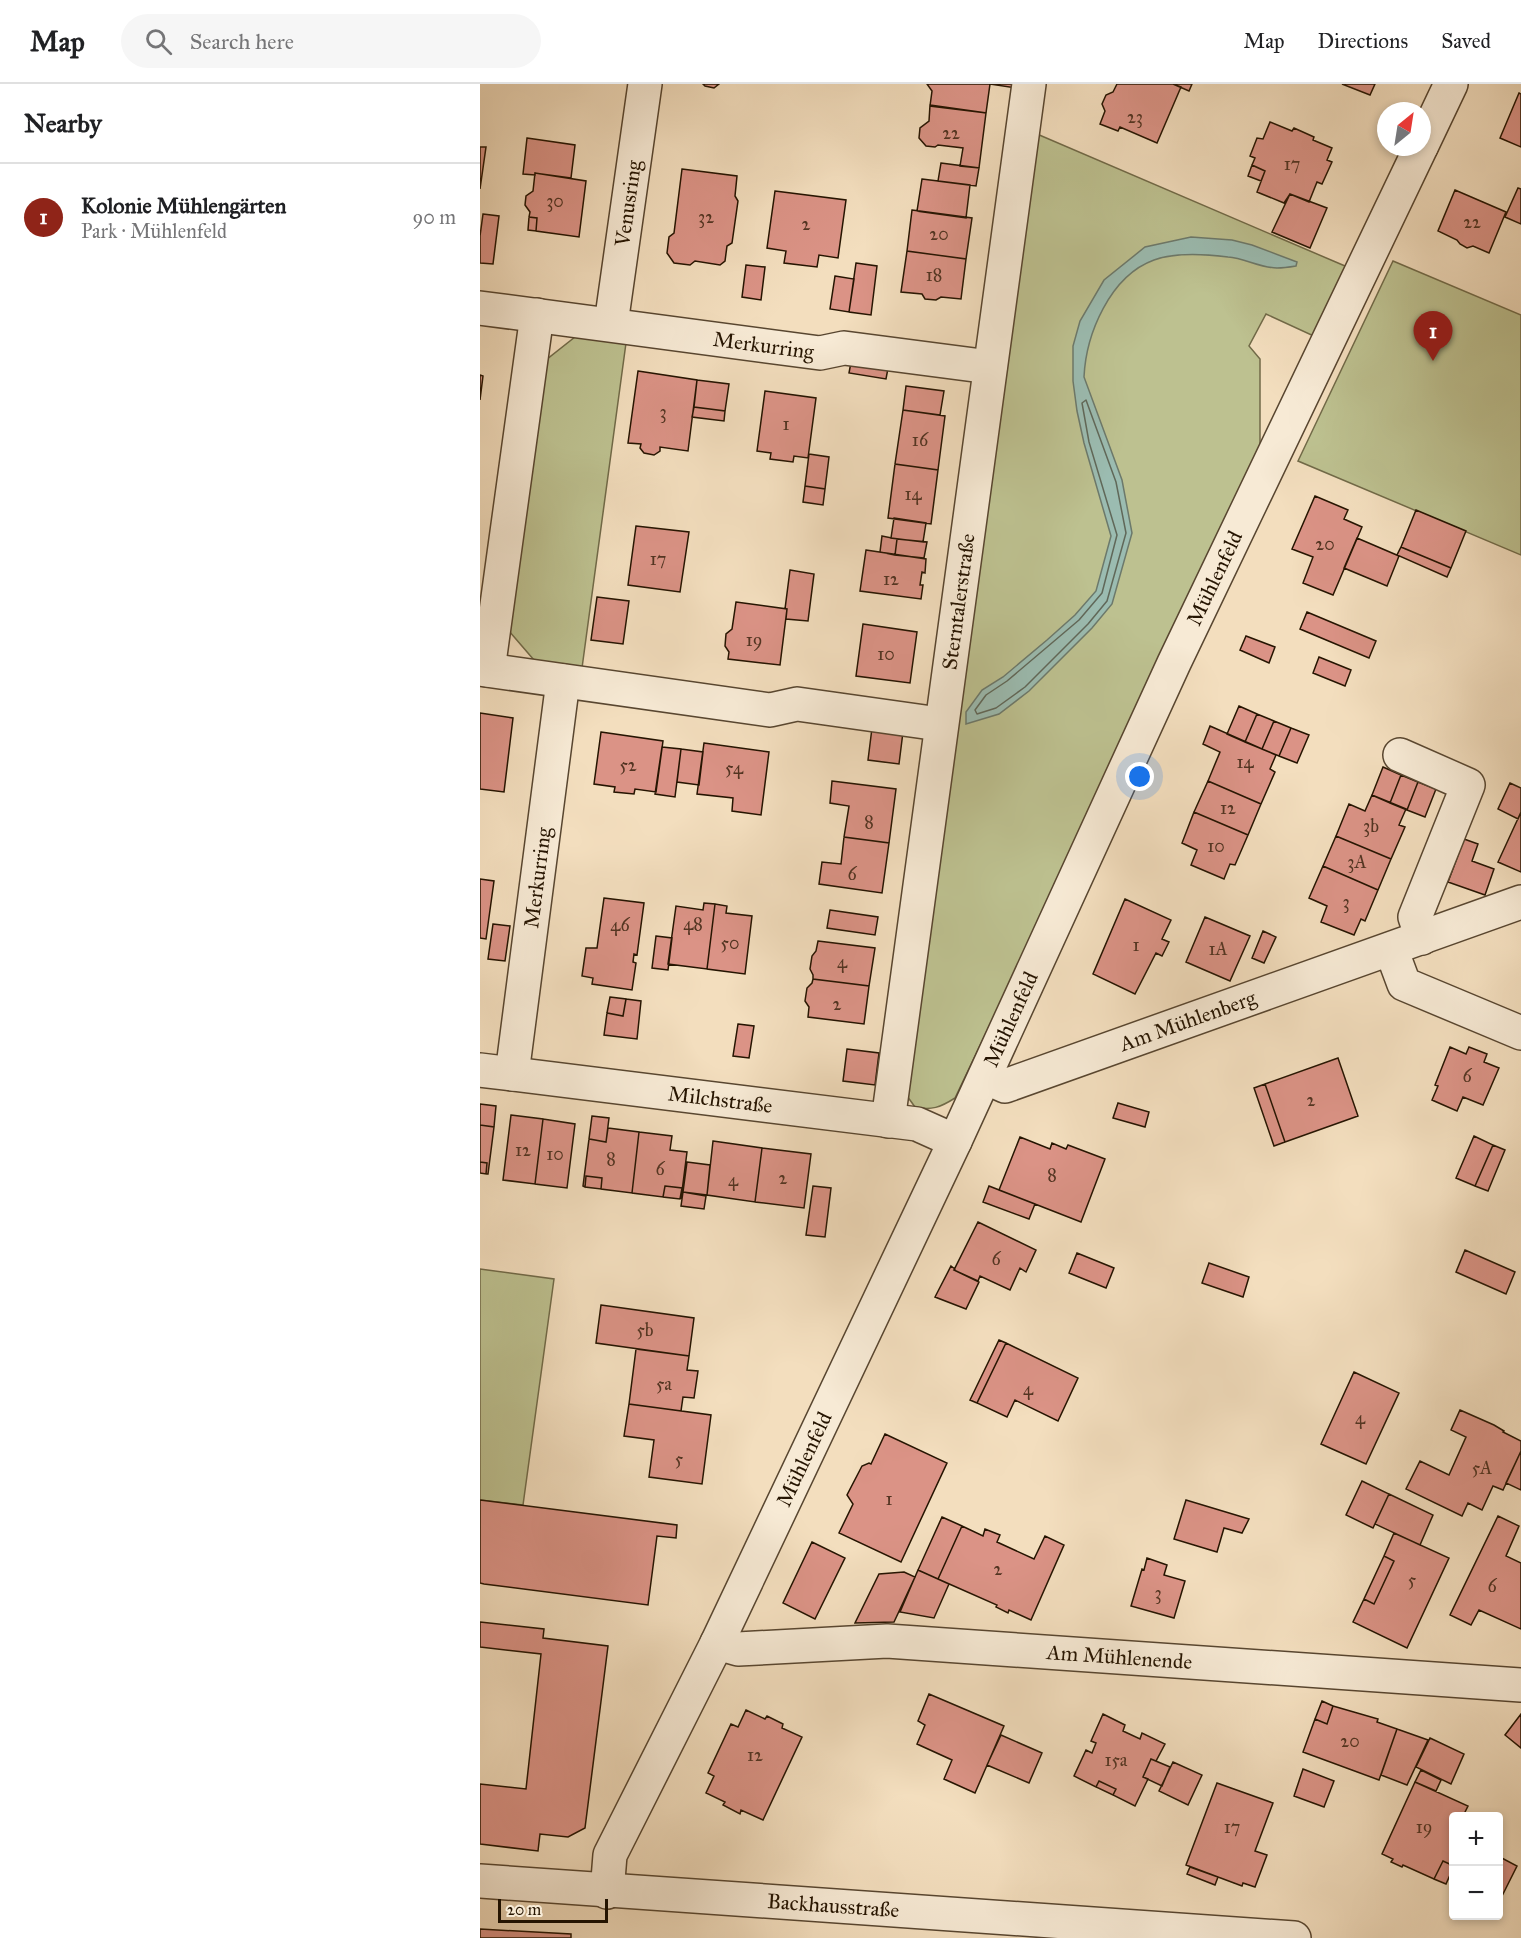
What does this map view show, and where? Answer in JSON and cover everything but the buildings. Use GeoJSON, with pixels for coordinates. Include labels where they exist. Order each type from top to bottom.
{"type":"FeatureCollection","features":[{"type":"Feature","properties":{"kind":"street","name":"Venusring"},"geometry":{"type":"LineString","coordinates":[[611,324],[645,84]]}},
{"type":"Feature","properties":{"kind":"street","name":"Sterntalerstraße"},"geometry":{"type":"LineString","coordinates":[[888,1121],[1029,84]]}},
{"type":"Feature","properties":{"kind":"street","name":"Mühlenfeld"},"geometry":{"type":"LineString","coordinates":[[1431,125],[1451,84]]}},
{"type":"Feature","properties":{"kind":"street","name":"Mühlenfeld"},"geometry":{"type":"LineString","coordinates":[[607,1892],[610,1855],[717,1643],[985,1077],[1174,663],[1416,156]]}},
{"type":"Feature","properties":{"kind":"street","name":"Merkurring"},"geometry":{"type":"LineString","coordinates":[[480,308],[820,353],[844,348],[990,367]]}},
{"type":"Feature","properties":{"kind":"street"},"geometry":{"type":"LineString","coordinates":[[537,315],[484,669],[770,710],[797,704],[941,726]]}},
{"type":"Feature","properties":{"kind":"street","name":"Merkurring"},"geometry":{"type":"LineString","coordinates":[[512,1074],[563,681]]}},
{"type":"Feature","properties":{"kind":"street"},"geometry":{"type":"LineString","coordinates":[[1400,755],[1468,785],[1415,917],[1422,938]]}},
{"type":"Feature","properties":{"kind":"street","name":"Am Mühlenberg"},"geometry":{"type":"LineString","coordinates":[[985,1077],[1005,1086],[1521,902]]}},
{"type":"Feature","properties":{"kind":"street"},"geometry":{"type":"LineString","coordinates":[[1391,949],[1404,984],[1521,1033]]}},
{"type":"Feature","properties":{"kind":"street","name":"Milchstraße"},"geometry":{"type":"LineString","coordinates":[[480,1070],[917,1124],[955,1141]]}},
{"type":"Feature","properties":{"kind":"street","name":"Am Mühlenende"},"geometry":{"type":"LineString","coordinates":[[717,1643],[738,1649],[887,1641],[1521,1684]]}},
{"type":"Feature","properties":{"kind":"street","name":"Backhausstraße"},"geometry":{"type":"LineString","coordinates":[[480,1881],[607,1892],[1294,1938]]}},
{"type":"Feature","properties":{"kind":"green space"},"geometry":{"type":"Polygon","coordinates":[[[1030,131],[1352,269],[1318,338],[1266,314],[1249,346],[1260,359],[1260,459],[955,1098],[945,1104],[926,1109],[915,1107],[902,1089],[1030,131]]]}},
{"type":"Feature","properties":{"kind":"green space"},"geometry":{"type":"Polygon","coordinates":[[[1393,261],[1521,315],[1521,555],[1298,461],[1393,261]]]}},
{"type":"Feature","properties":{"kind":"green space"},"geometry":{"type":"Polygon","coordinates":[[[575,337],[626,343],[582,668],[534,660],[509,631],[546,360],[575,337]]]}},
{"type":"Feature","properties":{"kind":"green space"},"geometry":{"type":"Polygon","coordinates":[[[480,1269],[554,1279],[523,1505],[480,1500],[480,1269]]]}},
{"type":"Feature","properties":{"kind":"water"},"geometry":{"type":"Polygon","coordinates":[[[1191,237],[1232,240],[1252,245],[1297,262],[1296,266],[1271,268],[1234,258],[1210,255],[1191,254],[1163,257],[1138,268],[1113,293],[1095,325],[1084,377],[1122,480],[1132,533],[1112,604],[1092,628],[1029,691],[999,714],[966,724],[966,712],[982,690],[1003,677],[1047,640],[1075,615],[1096,591],[1111,536],[1077,411],[1073,381],[1073,346],[1080,321],[1104,280],[1145,247],[1191,237]]]}},
{"type":"Feature","properties":{"kind":"place","name":"Kolonie Mühlengärten"},"geometry":{"type":"Point","coordinates":[1433,361]}}]}
